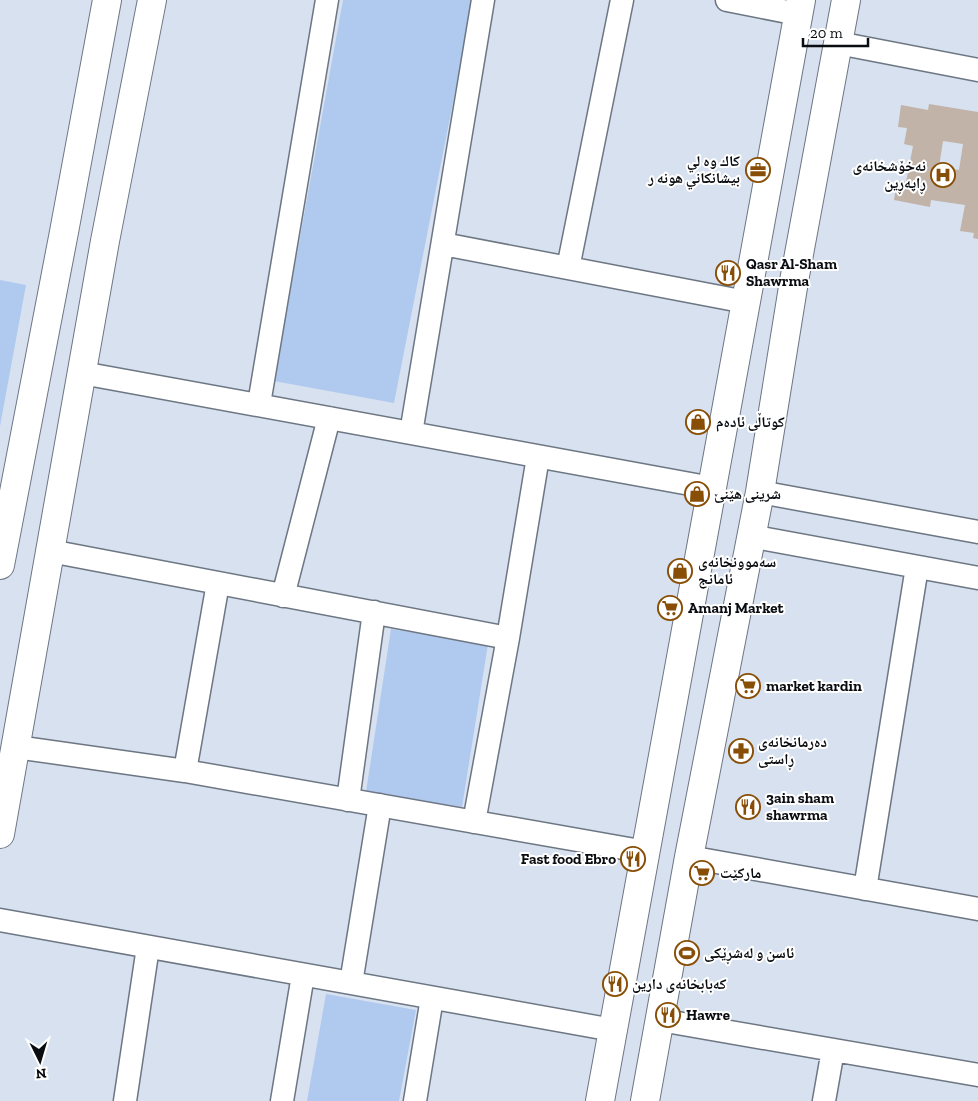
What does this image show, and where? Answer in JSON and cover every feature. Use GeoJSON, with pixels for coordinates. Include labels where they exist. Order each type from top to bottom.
{"type":"FeatureCollection","features":[{"type":"Feature","properties":{"kind":"street"},"geometry":{"type":"LineString","coordinates":[[0,565],[107,0]]}},
{"type":"Feature","properties":{"kind":"street"},"geometry":{"type":"LineString","coordinates":[[0,834],[105,241],[152,0]]}},
{"type":"Feature","properties":{"kind":"street"},"geometry":{"type":"LineString","coordinates":[[259,404],[327,0]]}},
{"type":"Feature","properties":{"kind":"street"},"geometry":{"type":"LineString","coordinates":[[411,433],[483,0]]}},
{"type":"Feature","properties":{"kind":"street"},"geometry":{"type":"LineString","coordinates":[[568,268],[622,0]]}},
{"type":"Feature","properties":{"kind":"street"},"geometry":{"type":"LineString","coordinates":[[600,1101],[800,7],[727,0]]}},
{"type":"Feature","properties":{"kind":"street"},"geometry":{"type":"LineString","coordinates":[[645,1101],[750,536],[760,492],[794,281],[846,0]]}},
{"type":"Feature","properties":{"kind":"street"},"geometry":{"type":"LineString","coordinates":[[838,43],[978,70]]}},
{"type":"Feature","properties":{"kind":"street"},"geometry":{"type":"LineString","coordinates":[[64,232],[105,241]]}},
{"type":"Feature","properties":{"kind":"street"},"geometry":{"type":"LineString","coordinates":[[443,244],[746,302]]}},
{"type":"Feature","properties":{"kind":"street"},"geometry":{"type":"LineString","coordinates":[[82,373],[712,488]]}},
{"type":"Feature","properties":{"kind":"street"},"geometry":{"type":"LineString","coordinates":[[283,596],[329,418]]}},
{"type":"Feature","properties":{"kind":"street"},"geometry":{"type":"LineString","coordinates":[[474,822],[508,638],[538,457]]}},
{"type":"Feature","properties":{"kind":"street"},"geometry":{"type":"LineString","coordinates":[[760,492],[978,532]]}},
{"type":"Feature","properties":{"kind":"street"},"geometry":{"type":"LineString","coordinates":[[750,536],[978,578]]}},
{"type":"Feature","properties":{"kind":"street"},"geometry":{"type":"LineString","coordinates":[[50,551],[508,638]]}},
{"type":"Feature","properties":{"kind":"street"},"geometry":{"type":"LineString","coordinates":[[865,889],[916,567]]}},
{"type":"Feature","properties":{"kind":"street"},"geometry":{"type":"LineString","coordinates":[[185,771],[218,583]]}},
{"type":"Feature","properties":{"kind":"street"},"geometry":{"type":"LineString","coordinates":[[348,800],[374,612]]}},
{"type":"Feature","properties":{"kind":"street"},"geometry":{"type":"LineString","coordinates":[[16,747],[185,771],[646,852]]}},
{"type":"Feature","properties":{"kind":"street"},"geometry":{"type":"LineString","coordinates":[[351,983],[380,805]]}},
{"type":"Feature","properties":{"kind":"street"},"geometry":{"type":"LineString","coordinates":[[690,857],[978,909]]}},
{"type":"Feature","properties":{"kind":"street"},"geometry":{"type":"LineString","coordinates":[[0,920],[613,1030]]}},
{"type":"Feature","properties":{"kind":"street"},"geometry":{"type":"LineString","coordinates":[[124,1101],[148,947]]}},
{"type":"Feature","properties":{"kind":"street"},"geometry":{"type":"LineString","coordinates":[[282,1101],[302,975]]}},
{"type":"Feature","properties":{"kind":"street"},"geometry":{"type":"LineString","coordinates":[[415,1101],[432,998]]}},
{"type":"Feature","properties":{"kind":"street"},"geometry":{"type":"LineString","coordinates":[[660,1020],[978,1075]]}},
{"type":"Feature","properties":{"kind":"street"},"geometry":{"type":"LineString","coordinates":[[824,1101],[833,1050]]}},
{"type":"Feature","properties":{"kind":"shaded area"},"geometry":{"type":"Polygon","coordinates":[[[343,0],[473,0],[394,403],[274,381],[343,0]]]}},
{"type":"Feature","properties":{"kind":"shaded area"},"geometry":{"type":"Polygon","coordinates":[[[0,280],[26,285],[0,426],[0,280]]]}},
{"type":"Feature","properties":{"kind":"shaded area"},"geometry":{"type":"Polygon","coordinates":[[[391,629],[488,644],[462,807],[366,792],[391,629]]]}},
{"type":"Feature","properties":{"kind":"shaded area"},"geometry":{"type":"Polygon","coordinates":[[[326,994],[416,1010],[399,1101],[307,1101],[326,994]]]}},
{"type":"Feature","properties":{"kind":"building","name":"نەخۆشخانەی ڕاپەڕین"},"geometry":{"type":"Polygon","coordinates":[[[929,104],[978,112],[978,239],[973,238],[974,233],[960,231],[965,205],[931,200],[930,207],[894,200],[897,180],[906,182],[913,146],[904,144],[907,128],[898,127],[901,105],[928,110],[929,104]],[[943,141],[939,167],[959,170],[963,144],[943,141]]]}},
{"type":"Feature","properties":{"kind":"place","name":"كاك وه لي بيشانكاني هونه ر"},"geometry":{"type":"Point","coordinates":[758,170]}},
{"type":"Feature","properties":{"kind":"place","name":"نەخۆشخانەی ڕاپەڕین"},"geometry":{"type":"Point","coordinates":[943,175]}},
{"type":"Feature","properties":{"kind":"place","name":"Qasr Al-Sham Shawrma"},"geometry":{"type":"Point","coordinates":[728,273]}},
{"type":"Feature","properties":{"kind":"place","name":"کوتاڵی ئادەم"},"geometry":{"type":"Point","coordinates":[698,422]}},
{"type":"Feature","properties":{"kind":"place","name":"شرینی هێنێ"},"geometry":{"type":"Point","coordinates":[697,494]}},
{"type":"Feature","properties":{"kind":"place","name":"سەموونخانەی ئامانج"},"geometry":{"type":"Point","coordinates":[680,571]}},
{"type":"Feature","properties":{"kind":"place","name":"Amanj Market"},"geometry":{"type":"Point","coordinates":[670,608]}},
{"type":"Feature","properties":{"kind":"place","name":"market kardin"},"geometry":{"type":"Point","coordinates":[748,686]}},
{"type":"Feature","properties":{"kind":"place","name":"دەرمانخانەی ڕاستی"},"geometry":{"type":"Point","coordinates":[741,751]}},
{"type":"Feature","properties":{"kind":"place","name":"3ain sham shawrma"},"geometry":{"type":"Point","coordinates":[748,807]}},
{"type":"Feature","properties":{"kind":"place","name":"Fast food Ebro"},"geometry":{"type":"Point","coordinates":[633,859]}},
{"type":"Feature","properties":{"kind":"place","name":"مارکێت"},"geometry":{"type":"Point","coordinates":[702,873]}},
{"type":"Feature","properties":{"kind":"place","name":"ئاسن و لەشڕێکی"},"geometry":{"type":"Point","coordinates":[687,953]}},
{"type":"Feature","properties":{"kind":"place","name":"کەبابخانەی دارین"},"geometry":{"type":"Point","coordinates":[615,984]}},
{"type":"Feature","properties":{"kind":"place","name":"Hawre"},"geometry":{"type":"Point","coordinates":[668,1015]}}]}
